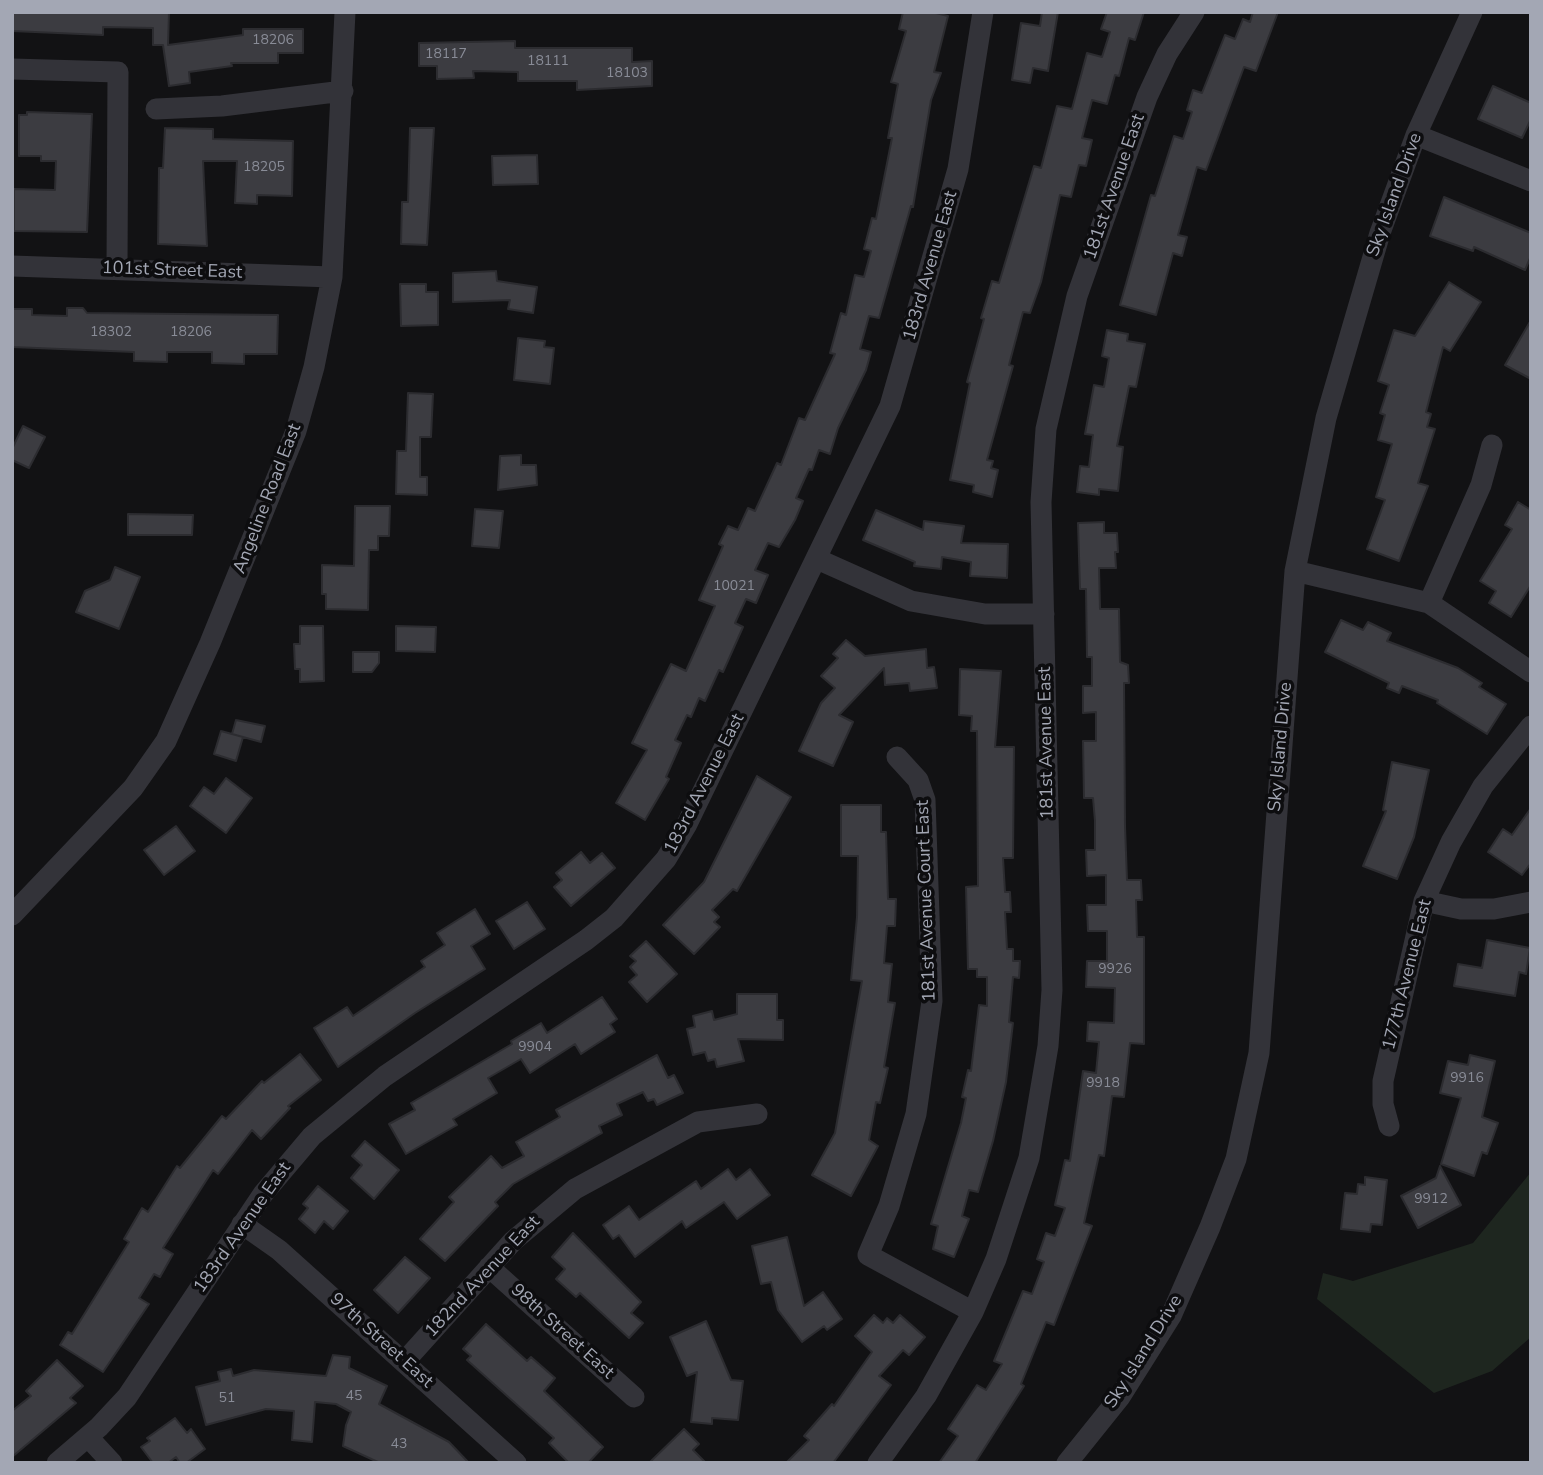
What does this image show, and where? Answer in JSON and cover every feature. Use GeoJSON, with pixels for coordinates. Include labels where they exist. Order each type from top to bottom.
{"type":"FeatureCollection","features":[{"type":"Feature","properties":{"kind":"street","name":"Angeline Road East"},"geometry":{"type":"LineString","coordinates":[[12,915],[133,788],[166,741],[296,431],[314,366],[332,277],[345,12]]}},
{"type":"Feature","properties":{"kind":"street","name":"183rd Avenue East"},"geometry":{"type":"LineString","coordinates":[[57,1463],[88,1437],[127,1397],[242,1224],[284,1166],[349,1102],[586,940],[643,888],[687,824],[890,406],[958,169],[983,12]]}},
{"type":"Feature","properties":{"kind":"street","name":"181st Avenue East"},"geometry":{"type":"LineString","coordinates":[[878,1463],[926,1396],[973,1312],[996,1259],[1026,1168],[1040,1107],[1052,990],[1042,470],[1046,429],[1077,296],[1147,97],[1167,54],[1194,12]]}},
{"type":"Feature","properties":{"kind":"street","name":"Sky Island Drive"},"geometry":{"type":"LineString","coordinates":[[1067,1463],[1120,1397],[1171,1316],[1236,1159],[1259,1053],[1295,571],[1326,418],[1349,330],[1380,233],[1416,135],[1472,12]]}},
{"type":"Feature","properties":{"kind":"street"},"geometry":{"type":"LineString","coordinates":[[12,69],[118,72],[117,268]]}},
{"type":"Feature","properties":{"kind":"street"},"geometry":{"type":"LineString","coordinates":[[156,109],[222,106],[343,91]]}},
{"type":"Feature","properties":{"kind":"street"},"geometry":{"type":"LineString","coordinates":[[1416,135],[1531,181]]}},
{"type":"Feature","properties":{"kind":"street","name":"101st Street East"},"geometry":{"type":"LineString","coordinates":[[12,266],[332,277]]}},
{"type":"Feature","properties":{"kind":"street"},"geometry":{"type":"LineString","coordinates":[[1429,603],[1482,485],[1492,445]]}},
{"type":"Feature","properties":{"kind":"street"},"geometry":{"type":"LineString","coordinates":[[817,559],[911,601],[985,614],[1044,614]]}},
{"type":"Feature","properties":{"kind":"street"},"geometry":{"type":"LineString","coordinates":[[1295,571],[1429,603],[1531,672]]}},
{"type":"Feature","properties":{"kind":"street","name":"177th Avenue East"},"geometry":{"type":"LineString","coordinates":[[1390,1126],[1383,1104],[1383,1081],[1424,901],[1451,842],[1483,786],[1531,726]]}},
{"type":"Feature","properties":{"kind":"street","name":"181st Avenue Court East"},"geometry":{"type":"LineString","coordinates":[[897,757],[918,780],[925,800],[932,1001],[927,1056],[914,1125],[889,1206],[868,1255],[973,1312]]}},
{"type":"Feature","properties":{"kind":"street"},"geometry":{"type":"LineString","coordinates":[[1424,901],[1461,909],[1493,909],[1531,902]]}},
{"type":"Feature","properties":{"kind":"street","name":"182nd Avenue East"},"geometry":{"type":"LineString","coordinates":[[404,1362],[489,1267],[540,1215],[603,1173],[698,1122],[757,1114]]}},
{"type":"Feature","properties":{"kind":"street","name":"97th Street East"},"geometry":{"type":"LineString","coordinates":[[242,1224],[279,1250],[516,1463]]}},
{"type":"Feature","properties":{"kind":"street","name":"98th Street East"},"geometry":{"type":"LineString","coordinates":[[489,1267],[634,1397]]}},
{"type":"Feature","properties":{"kind":"street"},"geometry":{"type":"LineString","coordinates":[[88,1437],[112,1463]]}},
{"type":"Feature","properties":{"kind":"shaded area"},"geometry":{"type":"Polygon","coordinates":[[[1531,1172],[1531,1337],[1492,1371],[1434,1393],[1317,1299],[1323,1273],[1353,1281],[1473,1243],[1531,1172]]]}},
{"type":"Feature","properties":{"kind":"building"},"geometry":{"type":"Polygon","coordinates":[[[12,12],[169,12],[168,45],[243,35],[243,29],[303,29],[303,53],[278,53],[278,63],[231,63],[232,66],[189,72],[190,83],[169,86],[163,45],[153,45],[153,28],[103,27],[103,35],[12,31],[12,12]]]}},
{"type":"Feature","properties":{"kind":"building"},"geometry":{"type":"Polygon","coordinates":[[[903,12],[932,12],[948,16],[934,72],[941,73],[931,100],[913,207],[911,206],[879,318],[869,316],[860,349],[871,352],[866,370],[838,428],[830,454],[819,450],[812,470],[809,469],[796,498],[803,501],[795,520],[779,547],[768,543],[755,570],[768,575],[756,603],[746,599],[735,623],[743,627],[723,672],[719,670],[705,701],[699,698],[691,717],[687,715],[675,740],[681,743],[666,777],[669,779],[645,820],[616,803],[647,750],[632,743],[671,664],[686,671],[715,606],[699,600],[723,546],[719,544],[728,526],[738,530],[748,508],[755,511],[777,463],[781,465],[799,418],[805,420],[835,354],[830,353],[841,313],[846,315],[855,275],[864,277],[871,251],[864,249],[872,218],[876,219],[892,138],[888,138],[898,84],[891,82],[906,31],[899,29],[903,12]]]}},
{"type":"Feature","properties":{"kind":"building"},"geometry":{"type":"Polygon","coordinates":[[[1042,12],[1058,12],[1048,71],[1033,68],[1030,83],[1012,80],[1021,23],[1040,26],[1042,12]]]}},
{"type":"Feature","properties":{"kind":"building"},"geometry":{"type":"Polygon","coordinates":[[[1107,12],[1144,12],[1135,40],[1129,38],[1119,76],[1115,75],[1107,104],[1092,100],[1082,138],[1092,140],[1086,166],[1079,165],[1071,197],[1060,195],[1041,282],[1030,313],[1023,312],[1009,365],[1013,366],[987,460],[993,461],[991,468],[998,470],[992,497],[973,492],[974,485],[950,480],[970,383],[967,382],[984,319],[981,318],[992,281],[999,283],[1034,166],[1041,168],[1057,106],[1072,109],[1087,53],[1102,57],[1110,32],[1101,29],[1107,12]]]}},
{"type":"Feature","properties":{"kind":"building"},"geometry":{"type":"Polygon","coordinates":[[[1253,12],[1278,12],[1256,71],[1244,67],[1206,170],[1197,167],[1178,235],[1187,237],[1182,256],[1173,253],[1156,315],[1120,305],[1151,195],[1155,196],[1174,136],[1183,139],[1192,112],[1187,110],[1193,90],[1202,93],[1225,35],[1235,39],[1243,19],[1250,22],[1253,12]]]}},
{"type":"Feature","properties":{"kind":"building"},"geometry":{"type":"Polygon","coordinates":[[[515,41],[515,48],[632,48],[632,62],[652,61],[652,86],[577,90],[577,81],[518,81],[518,72],[473,71],[474,78],[437,79],[437,66],[419,66],[419,43],[515,41]]]}},
{"type":"Feature","properties":{"kind":"building"},"geometry":{"type":"Polygon","coordinates":[[[1493,86],[1531,103],[1531,119],[1522,138],[1478,119],[1493,86]]]}},
{"type":"Feature","properties":{"kind":"building"},"geometry":{"type":"Polygon","coordinates":[[[27,112],[92,114],[87,232],[14,231],[14,189],[55,190],[56,161],[41,161],[41,156],[19,156],[19,115],[27,115],[27,112]]]}},
{"type":"Feature","properties":{"kind":"building"},"geometry":{"type":"Polygon","coordinates":[[[165,128],[213,129],[213,139],[293,141],[292,196],[257,195],[257,204],[235,203],[237,161],[203,161],[207,246],[158,244],[159,168],[163,168],[165,128]]]}},
{"type":"Feature","properties":{"kind":"building"},"geometry":{"type":"Polygon","coordinates":[[[410,128],[434,128],[427,245],[401,244],[402,202],[408,202],[410,128]]]}},
{"type":"Feature","properties":{"kind":"building"},"geometry":{"type":"Polygon","coordinates":[[[537,155],[538,184],[493,185],[492,156],[537,155]]]}},
{"type":"Feature","properties":{"kind":"building"},"geometry":{"type":"Polygon","coordinates":[[[1444,197],[1531,233],[1531,256],[1525,270],[1474,247],[1473,251],[1430,236],[1444,197]]]}},
{"type":"Feature","properties":{"kind":"building"},"geometry":{"type":"Polygon","coordinates":[[[496,271],[497,281],[537,287],[533,313],[508,309],[510,300],[453,302],[453,273],[496,271]]]}},
{"type":"Feature","properties":{"kind":"building"},"geometry":{"type":"Polygon","coordinates":[[[1449,282],[1481,302],[1450,351],[1443,347],[1426,412],[1431,414],[1427,427],[1435,429],[1418,483],[1428,486],[1399,561],[1367,549],[1385,500],[1376,497],[1392,444],[1378,440],[1385,415],[1380,413],[1389,385],[1378,381],[1394,330],[1415,336],[1449,282]]]}},
{"type":"Feature","properties":{"kind":"building"},"geometry":{"type":"Polygon","coordinates":[[[400,284],[426,284],[426,292],[438,292],[438,325],[401,326],[400,284]]]}},
{"type":"Feature","properties":{"kind":"building"},"geometry":{"type":"Polygon","coordinates":[[[67,308],[83,308],[87,313],[278,315],[277,354],[244,354],[244,364],[212,363],[212,352],[167,352],[167,362],[134,361],[134,352],[12,347],[13,309],[32,309],[32,315],[67,316],[67,308]]]}},
{"type":"Feature","properties":{"kind":"building"},"geometry":{"type":"Polygon","coordinates":[[[1531,320],[1531,379],[1505,365],[1531,320]]]}},
{"type":"Feature","properties":{"kind":"building"},"geometry":{"type":"Polygon","coordinates":[[[1107,330],[1128,334],[1127,341],[1145,344],[1136,387],[1129,386],[1117,446],[1123,447],[1118,491],[1099,489],[1099,495],[1077,492],[1080,466],[1089,467],[1093,435],[1085,434],[1094,385],[1104,387],[1109,358],[1102,356],[1107,330]]]}},
{"type":"Feature","properties":{"kind":"building"},"geometry":{"type":"Polygon","coordinates":[[[518,338],[545,341],[544,347],[554,348],[550,384],[514,380],[518,338]]]}},
{"type":"Feature","properties":{"kind":"building"},"geometry":{"type":"Polygon","coordinates":[[[408,393],[433,394],[431,437],[420,437],[420,477],[427,477],[427,495],[396,494],[397,451],[406,451],[408,393]]]}},
{"type":"Feature","properties":{"kind":"building"},"geometry":{"type":"Polygon","coordinates":[[[23,426],[45,437],[29,468],[12,460],[12,449],[23,426]]]}},
{"type":"Feature","properties":{"kind":"building"},"geometry":{"type":"Polygon","coordinates":[[[521,455],[521,465],[536,465],[537,485],[498,490],[500,456],[521,455]]]}},
{"type":"Feature","properties":{"kind":"building"},"geometry":{"type":"Polygon","coordinates":[[[1518,502],[1531,510],[1531,585],[1511,617],[1489,603],[1496,591],[1480,581],[1512,529],[1505,525],[1518,502]]]}},
{"type":"Feature","properties":{"kind":"building"},"geometry":{"type":"Polygon","coordinates":[[[355,506],[390,506],[389,536],[378,536],[378,550],[369,550],[368,610],[326,609],[326,594],[322,594],[322,565],[354,566],[355,506]]]}},
{"type":"Feature","properties":{"kind":"building"},"geometry":{"type":"Polygon","coordinates":[[[475,509],[503,511],[499,548],[472,546],[475,509]]]}},
{"type":"Feature","properties":{"kind":"building"},"geometry":{"type":"Polygon","coordinates":[[[876,510],[923,530],[924,521],[964,526],[961,543],[1008,544],[1007,578],[970,576],[971,562],[942,557],[941,569],[914,566],[915,562],[863,540],[876,510]]]}},
{"type":"Feature","properties":{"kind":"building"},"geometry":{"type":"Polygon","coordinates":[[[128,514],[193,515],[192,535],[128,535],[128,514]]]}},
{"type":"Feature","properties":{"kind":"building"},"geometry":{"type":"Polygon","coordinates":[[[1104,522],[1104,533],[1117,533],[1118,552],[1115,552],[1116,568],[1099,568],[1100,609],[1119,609],[1120,662],[1128,665],[1129,683],[1124,683],[1127,880],[1141,880],[1142,900],[1136,900],[1137,937],[1144,937],[1144,1044],[1130,1043],[1124,1097],[1112,1096],[1104,1156],[1099,1155],[1084,1223],[1092,1226],[1054,1325],[1046,1322],[1021,1384],[1024,1386],[975,1463],[939,1463],[958,1436],[948,1429],[977,1385],[986,1390],[1002,1364],[994,1361],[1023,1291],[1032,1294],[1044,1262],[1037,1259],[1046,1233],[1055,1236],[1065,1208],[1055,1205],[1065,1160],[1070,1161],[1083,1071],[1096,1073],[1099,1042],[1087,1041],[1088,1022],[1114,1023],[1115,988],[1086,987],[1087,961],[1107,961],[1107,931],[1088,931],[1087,905],[1106,905],[1106,875],[1087,876],[1086,850],[1095,850],[1095,821],[1093,798],[1084,798],[1083,741],[1096,741],[1096,712],[1083,713],[1083,686],[1092,686],[1092,657],[1087,657],[1086,589],[1080,589],[1078,523],[1104,522]]]}},
{"type":"Feature","properties":{"kind":"building"},"geometry":{"type":"Polygon","coordinates":[[[115,567],[140,577],[119,629],[76,612],[85,591],[110,580],[115,567]]]}},
{"type":"Feature","properties":{"kind":"building"},"geometry":{"type":"Polygon","coordinates":[[[1341,620],[1363,630],[1368,622],[1391,633],[1387,641],[1458,668],[1482,683],[1479,687],[1506,704],[1487,734],[1437,703],[1438,700],[1402,686],[1399,693],[1387,688],[1389,683],[1325,652],[1341,620]]]}},
{"type":"Feature","properties":{"kind":"building"},"geometry":{"type":"Polygon","coordinates":[[[300,626],[323,626],[324,681],[300,682],[300,669],[295,669],[294,644],[300,644],[300,626]]]}},
{"type":"Feature","properties":{"kind":"building"},"geometry":{"type":"Polygon","coordinates":[[[396,626],[436,627],[435,652],[396,651],[396,626]]]}},
{"type":"Feature","properties":{"kind":"building"},"geometry":{"type":"Polygon","coordinates":[[[846,640],[865,656],[926,649],[927,668],[934,667],[937,688],[910,691],[909,683],[885,685],[884,668],[839,715],[853,722],[833,766],[799,751],[821,703],[835,688],[821,676],[838,658],[833,654],[846,640]]]}},
{"type":"Feature","properties":{"kind":"building"},"geometry":{"type":"Polygon","coordinates":[[[353,652],[379,652],[379,663],[372,672],[353,672],[353,652]]]}},
{"type":"Feature","properties":{"kind":"building"},"geometry":{"type":"Polygon","coordinates":[[[960,669],[1001,671],[995,747],[1014,747],[1013,858],[1003,858],[1005,892],[1010,892],[1011,912],[1005,912],[1007,949],[1013,949],[1013,961],[1020,961],[1019,978],[1013,977],[1009,1022],[1013,1023],[1006,1082],[993,1141],[978,1192],[969,1190],[962,1216],[969,1219],[954,1257],[933,1249],[938,1226],[931,1224],[961,1123],[966,1098],[962,1097],[968,1070],[971,1071],[979,1005],[987,1006],[987,977],[977,977],[977,969],[968,969],[966,887],[978,886],[977,731],[971,731],[972,716],[959,715],[960,669]]]}},
{"type":"Feature","properties":{"kind":"building"},"geometry":{"type":"Polygon","coordinates":[[[236,720],[265,726],[261,742],[232,734],[236,720]]]}},
{"type":"Feature","properties":{"kind":"building"},"geometry":{"type":"Polygon","coordinates":[[[221,731],[243,737],[236,761],[214,754],[221,731]]]}},
{"type":"Feature","properties":{"kind":"building"},"geometry":{"type":"Polygon","coordinates":[[[1392,762],[1429,770],[1414,837],[1397,879],[1363,866],[1386,811],[1383,810],[1392,762]]]}},
{"type":"Feature","properties":{"kind":"building"},"geometry":{"type":"Polygon","coordinates":[[[757,776],[791,797],[737,891],[733,889],[712,910],[719,917],[714,922],[720,927],[694,954],[663,925],[704,882],[757,776]]]}},
{"type":"Feature","properties":{"kind":"building"},"geometry":{"type":"Polygon","coordinates":[[[226,778],[252,798],[226,833],[190,806],[204,787],[214,794],[226,778]]]}},
{"type":"Feature","properties":{"kind":"building"},"geometry":{"type":"Polygon","coordinates":[[[841,805],[881,805],[881,832],[886,832],[888,899],[896,899],[895,926],[887,926],[884,963],[892,964],[888,1002],[895,1003],[884,1067],[888,1068],[880,1103],[876,1102],[869,1140],[878,1146],[851,1196],[812,1175],[835,1133],[862,981],[851,980],[857,917],[858,856],[841,856],[841,805]]]}},
{"type":"Feature","properties":{"kind":"building"},"geometry":{"type":"Polygon","coordinates":[[[1531,808],[1531,863],[1522,875],[1488,852],[1503,829],[1512,835],[1531,808]]]}},
{"type":"Feature","properties":{"kind":"building"},"geometry":{"type":"Polygon","coordinates":[[[176,826],[195,851],[164,875],[144,850],[176,826]]]}},
{"type":"Feature","properties":{"kind":"building"},"geometry":{"type":"Polygon","coordinates":[[[581,852],[590,863],[602,853],[615,868],[571,906],[554,887],[562,880],[556,873],[581,852]]]}},
{"type":"Feature","properties":{"kind":"building"},"geometry":{"type":"Polygon","coordinates":[[[527,902],[545,929],[514,949],[496,921],[527,902]]]}},
{"type":"Feature","properties":{"kind":"building"},"geometry":{"type":"Polygon","coordinates":[[[475,909],[490,934],[471,946],[485,969],[415,1013],[338,1067],[314,1028],[347,1007],[353,1016],[425,967],[421,961],[445,945],[437,933],[475,909]]]}},
{"type":"Feature","properties":{"kind":"building"},"geometry":{"type":"Polygon","coordinates":[[[1487,940],[1530,948],[1526,974],[1519,972],[1515,996],[1454,986],[1458,964],[1482,968],[1487,940]]]}},
{"type":"Feature","properties":{"kind":"building"},"geometry":{"type":"Polygon","coordinates":[[[646,941],[677,974],[647,1002],[629,982],[637,975],[630,967],[636,961],[630,956],[646,941]]]}},
{"type":"Feature","properties":{"kind":"building"},"geometry":{"type":"Polygon","coordinates":[[[737,994],[777,994],[777,1020],[783,1020],[783,1040],[738,1039],[744,1061],[717,1067],[715,1059],[708,1061],[705,1052],[693,1055],[687,1029],[695,1027],[693,1016],[712,1011],[714,1020],[737,1014],[737,994]]]}},
{"type":"Feature","properties":{"kind":"building"},"geometry":{"type":"Polygon","coordinates":[[[602,997],[617,1019],[610,1024],[615,1032],[581,1054],[575,1044],[530,1073],[521,1059],[488,1078],[497,1093],[453,1119],[457,1125],[406,1154],[389,1124],[415,1110],[411,1103],[512,1044],[511,1041],[541,1023],[547,1033],[602,997]]]}},
{"type":"Feature","properties":{"kind":"building"},"geometry":{"type":"Polygon","coordinates":[[[300,1054],[321,1080],[288,1106],[290,1108],[261,1139],[252,1130],[218,1174],[213,1170],[163,1248],[173,1254],[160,1277],[154,1274],[139,1298],[149,1304],[103,1372],[60,1345],[68,1332],[72,1334],[129,1242],[124,1239],[142,1208],[148,1212],[177,1166],[180,1168],[222,1116],[226,1119],[262,1081],[264,1083],[300,1054]]]}},
{"type":"Feature","properties":{"kind":"building"},"geometry":{"type":"Polygon","coordinates":[[[657,1055],[668,1078],[674,1075],[683,1093],[657,1105],[654,1099],[648,1101],[643,1092],[617,1104],[622,1115],[599,1126],[602,1133],[513,1184],[495,1202],[498,1206],[445,1261],[420,1239],[454,1202],[449,1197],[491,1156],[502,1168],[524,1156],[516,1142],[560,1117],[556,1110],[657,1055]]]}},
{"type":"Feature","properties":{"kind":"building"},"geometry":{"type":"Polygon","coordinates":[[[1470,1055],[1495,1061],[1482,1117],[1498,1123],[1487,1154],[1482,1152],[1474,1176],[1441,1164],[1461,1098],[1440,1093],[1448,1061],[1468,1065],[1470,1055]]]}},
{"type":"Feature","properties":{"kind":"building"},"geometry":{"type":"Polygon","coordinates":[[[365,1141],[399,1170],[374,1199],[351,1178],[362,1165],[352,1156],[365,1141]]]}},
{"type":"Feature","properties":{"kind":"building"},"geometry":{"type":"Polygon","coordinates":[[[1440,1166],[1461,1205],[1418,1228],[1401,1196],[1436,1178],[1440,1166]]]}},
{"type":"Feature","properties":{"kind":"building"},"geometry":{"type":"Polygon","coordinates":[[[728,1169],[736,1180],[750,1169],[770,1195],[737,1219],[724,1202],[686,1228],[682,1221],[635,1257],[619,1235],[613,1239],[603,1225],[629,1206],[639,1220],[696,1181],[701,1189],[728,1169]]]}},
{"type":"Feature","properties":{"kind":"building"},"geometry":{"type":"Polygon","coordinates":[[[1365,1177],[1387,1180],[1382,1225],[1371,1224],[1370,1232],[1341,1229],[1345,1193],[1357,1194],[1358,1184],[1365,1185],[1365,1177]]]}},
{"type":"Feature","properties":{"kind":"building"},"geometry":{"type":"Polygon","coordinates":[[[318,1186],[348,1211],[333,1229],[324,1221],[315,1233],[299,1219],[308,1208],[303,1204],[318,1186]]]}},
{"type":"Feature","properties":{"kind":"building"},"geometry":{"type":"Polygon","coordinates":[[[573,1233],[641,1302],[631,1313],[643,1323],[629,1338],[580,1293],[576,1297],[556,1279],[565,1269],[552,1257],[573,1233]]]}},
{"type":"Feature","properties":{"kind":"building"},"geometry":{"type":"Polygon","coordinates":[[[787,1237],[804,1306],[823,1292],[842,1319],[827,1330],[824,1326],[802,1342],[778,1310],[771,1282],[761,1284],[752,1246],[787,1237]]]}},
{"type":"Feature","properties":{"kind":"building"},"geometry":{"type":"Polygon","coordinates":[[[405,1257],[430,1278],[398,1313],[374,1290],[405,1257]]]}},
{"type":"Feature","properties":{"kind":"building"},"geometry":{"type":"Polygon","coordinates":[[[874,1315],[883,1323],[887,1318],[893,1323],[900,1315],[925,1337],[909,1355],[903,1350],[879,1376],[891,1385],[833,1463],[786,1463],[809,1440],[804,1436],[832,1404],[834,1406],[872,1352],[855,1336],[874,1315]]]}},
{"type":"Feature","properties":{"kind":"building"},"geometry":{"type":"Polygon","coordinates":[[[706,1321],[731,1380],[743,1381],[738,1420],[712,1418],[712,1424],[691,1422],[697,1372],[687,1376],[670,1337],[706,1321]]]}},
{"type":"Feature","properties":{"kind":"building"},"geometry":{"type":"Polygon","coordinates":[[[486,1324],[527,1361],[531,1357],[555,1378],[544,1391],[603,1447],[588,1463],[569,1463],[549,1443],[554,1438],[467,1360],[471,1356],[463,1349],[486,1324]]]}},
{"type":"Feature","properties":{"kind":"building"},"geometry":{"type":"Polygon","coordinates":[[[333,1355],[350,1357],[349,1368],[387,1386],[379,1404],[449,1442],[469,1463],[380,1463],[343,1446],[351,1412],[336,1404],[315,1402],[312,1442],[292,1440],[294,1411],[266,1409],[206,1425],[196,1387],[220,1381],[218,1372],[231,1369],[233,1376],[254,1370],[326,1376],[333,1355]]]}},
{"type":"Feature","properties":{"kind":"building"},"geometry":{"type":"Polygon","coordinates":[[[57,1360],[83,1386],[70,1398],[76,1403],[12,1457],[12,1411],[31,1396],[26,1391],[57,1360]]]}},
{"type":"Feature","properties":{"kind":"building"},"geometry":{"type":"Polygon","coordinates":[[[175,1418],[187,1433],[191,1429],[205,1449],[186,1463],[180,1463],[176,1457],[168,1463],[153,1463],[141,1447],[150,1441],[147,1438],[175,1418]]]}},
{"type":"Feature","properties":{"kind":"building"},"geometry":{"type":"Polygon","coordinates":[[[684,1429],[699,1444],[693,1450],[706,1463],[649,1463],[684,1429]]]}}]}
